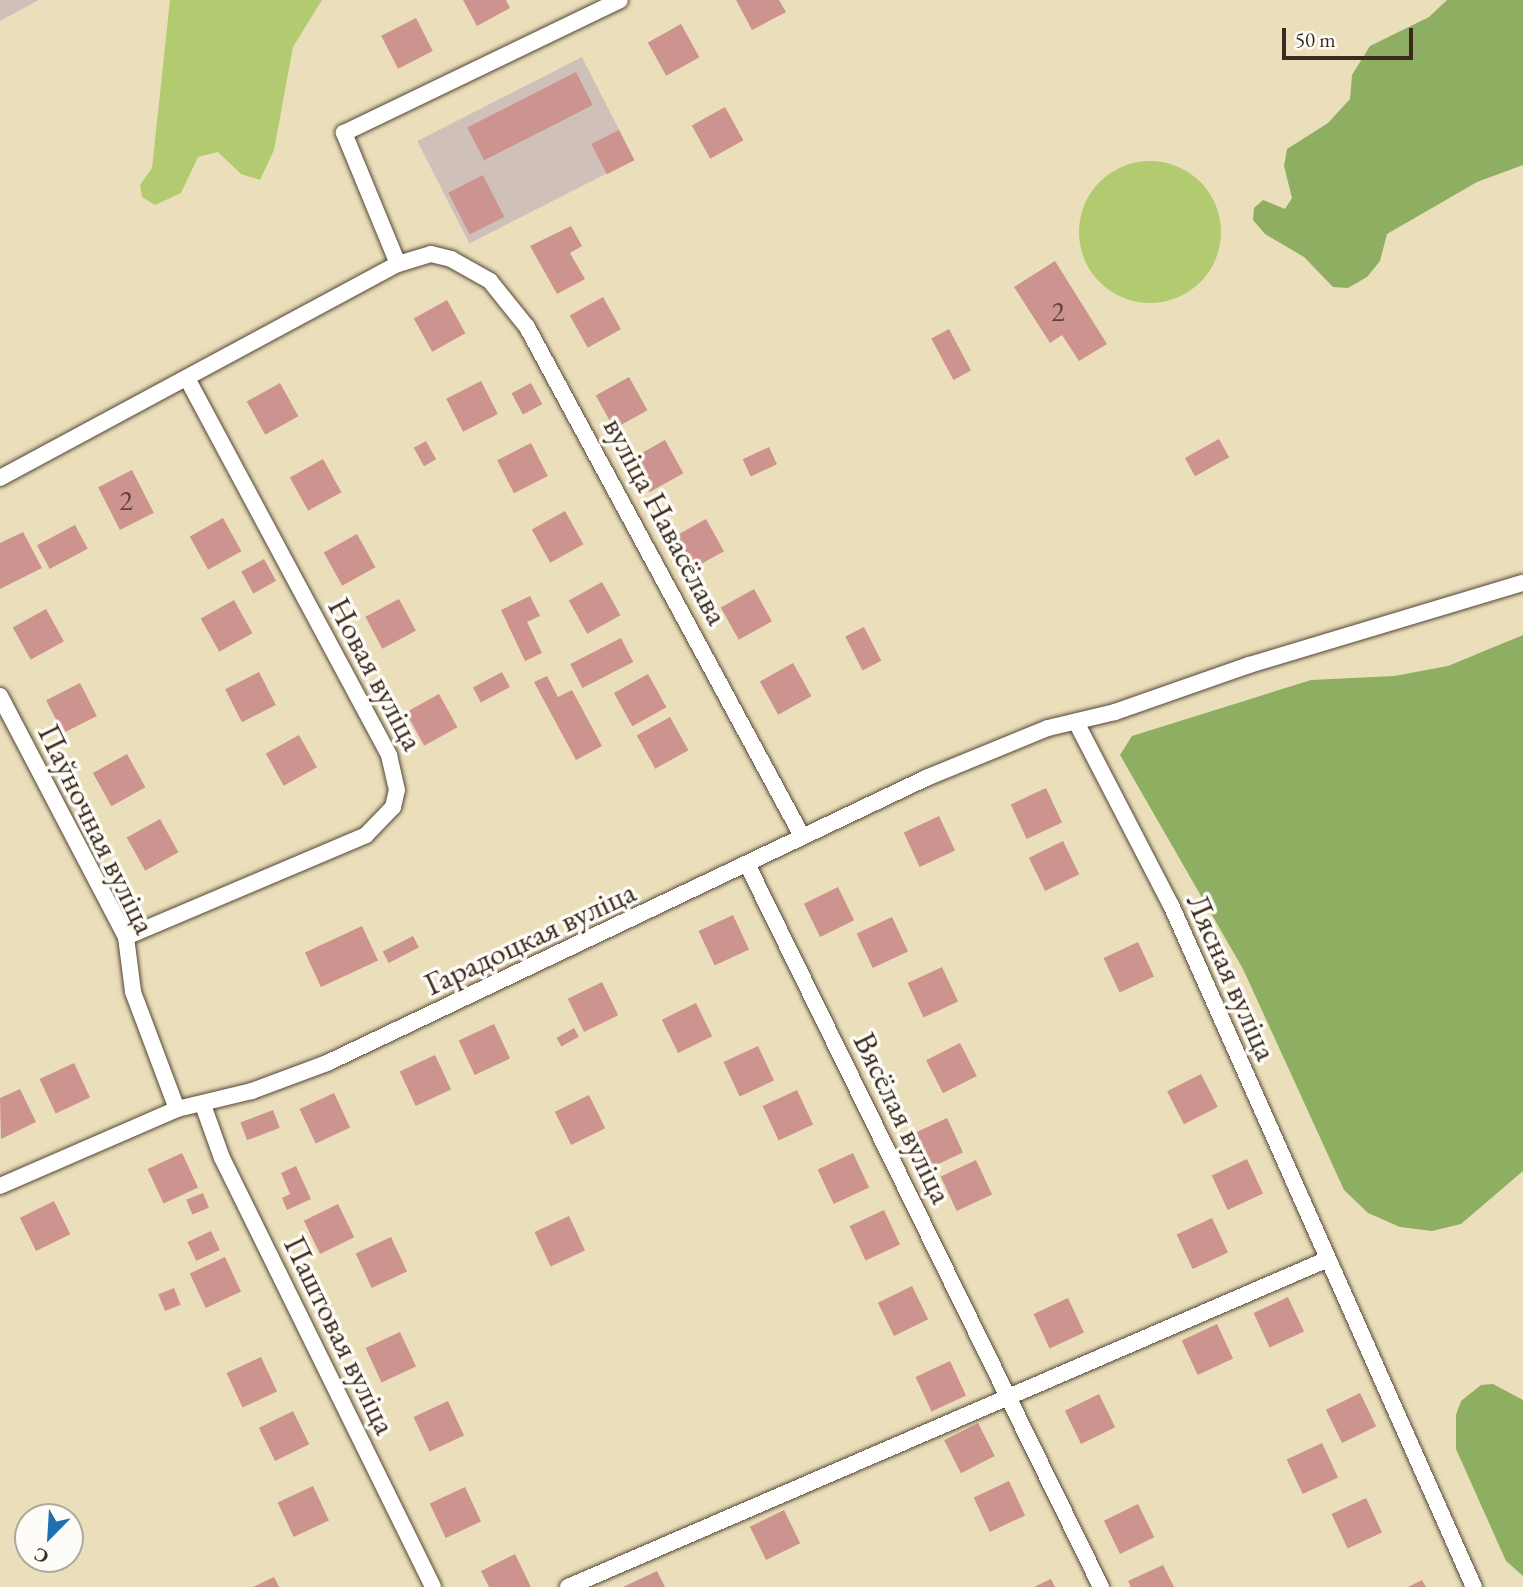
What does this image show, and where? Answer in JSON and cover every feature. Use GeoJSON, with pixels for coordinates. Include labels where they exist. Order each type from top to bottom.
{"type":"FeatureCollection","features":[{"type":"Feature","properties":{"kind":"street"},"geometry":{"type":"LineString","coordinates":[[0,478],[398,264],[344,133],[620,0]]}},
{"type":"Feature","properties":{"kind":"street","name":"вуліца Навасёлава"},"geometry":{"type":"LineString","coordinates":[[398,264],[431,254],[451,258],[490,281],[527,327],[802,836]]}},
{"type":"Feature","properties":{"kind":"street","name":"Новая вуліца"},"geometry":{"type":"LineString","coordinates":[[126,937],[366,835],[393,807],[397,790],[389,755],[187,379]]}},
{"type":"Feature","properties":{"kind":"street","name":"Гарадоцкая вуліца"},"geometry":{"type":"LineString","coordinates":[[0,1186],[177,1108],[203,1105],[327,1063],[748,866],[802,836],[926,778],[1048,728],[1076,722],[1523,583]]}},
{"type":"Feature","properties":{"kind":"street","name":"Паўночная вуліца"},"geometry":{"type":"LineString","coordinates":[[0,696],[126,937],[133,992],[177,1108]]}},
{"type":"Feature","properties":{"kind":"street","name":"Лясная вуліца"},"geometry":{"type":"LineString","coordinates":[[1076,722],[1171,905],[1326,1260],[1474,1587]]}},
{"type":"Feature","properties":{"kind":"street","name":"Вясёлая вуліца"},"geometry":{"type":"LineString","coordinates":[[748,866],[1009,1394],[1101,1587]]}},
{"type":"Feature","properties":{"kind":"street","name":"Паштовая вуліца"},"geometry":{"type":"LineString","coordinates":[[203,1105],[222,1158],[433,1587]]}},
{"type":"Feature","properties":{"kind":"street"},"geometry":{"type":"LineString","coordinates":[[568,1587],[1009,1394],[1326,1260]]}},
{"type":"Feature","properties":{"kind":"shaded area"},"geometry":{"type":"Polygon","coordinates":[[[0,0],[39,0],[0,21],[0,0]]]}},
{"type":"Feature","properties":{"kind":"shaded area"},"geometry":{"type":"Polygon","coordinates":[[[582,57],[634,159],[469,243],[417,141],[582,57]]]}},
{"type":"Feature","properties":{"kind":"green space"},"geometry":{"type":"Polygon","coordinates":[[[170,0],[322,0],[293,47],[274,150],[260,180],[241,174],[218,152],[198,157],[181,193],[155,205],[142,197],[140,185],[152,168],[170,0]]]}},
{"type":"Feature","properties":{"kind":"green space"},"geometry":{"type":"Polygon","coordinates":[[[1447,0],[1523,0],[1523,165],[1477,182],[1387,234],[1380,261],[1367,277],[1348,288],[1333,287],[1304,257],[1265,234],[1253,220],[1254,208],[1263,200],[1285,209],[1292,198],[1284,166],[1287,149],[1328,123],[1350,99],[1352,75],[1370,46],[1429,17],[1447,0]]]}},
{"type":"Feature","properties":{"kind":"green space"},"geometry":{"type":"Polygon","coordinates":[[[1150,161],[1177,167],[1200,182],[1215,205],[1221,232],[1215,259],[1200,282],[1177,297],[1150,303],[1123,297],[1100,282],[1085,259],[1079,232],[1085,205],[1100,182],[1123,167],[1150,161]]]}},
{"type":"Feature","properties":{"kind":"green space"},"geometry":{"type":"Polygon","coordinates":[[[1523,635],[1523,1171],[1461,1224],[1432,1231],[1400,1227],[1368,1213],[1344,1190],[1243,969],[1120,755],[1132,736],[1311,680],[1394,676],[1448,666],[1523,635]]]}},
{"type":"Feature","properties":{"kind":"green space"},"geometry":{"type":"Polygon","coordinates":[[[1493,1384],[1523,1400],[1523,1576],[1506,1561],[1456,1449],[1456,1415],[1461,1401],[1481,1385],[1493,1384]]]}},
{"type":"Feature","properties":{"kind":"building"},"geometry":{"type":"Polygon","coordinates":[[[463,0],[506,0],[510,8],[477,26],[463,0]]]}},
{"type":"Feature","properties":{"kind":"building"},"geometry":{"type":"Polygon","coordinates":[[[736,0],[779,0],[786,12],[752,30],[736,0]]]}},
{"type":"Feature","properties":{"kind":"building"},"geometry":{"type":"Polygon","coordinates":[[[416,18],[433,51],[398,69],[381,36],[416,18]]]}},
{"type":"Feature","properties":{"kind":"building"},"geometry":{"type":"Polygon","coordinates":[[[681,24],[699,57],[666,76],[648,42],[681,24]]]}},
{"type":"Feature","properties":{"kind":"building"},"geometry":{"type":"Polygon","coordinates":[[[576,72],[593,105],[484,160],[467,127],[576,72]]]}},
{"type":"Feature","properties":{"kind":"building"},"geometry":{"type":"Polygon","coordinates":[[[725,107],[743,140],[710,159],[692,125],[725,107]]]}},
{"type":"Feature","properties":{"kind":"building"},"geometry":{"type":"Polygon","coordinates":[[[619,130],[634,160],[607,174],[591,144],[619,130]]]}},
{"type":"Feature","properties":{"kind":"building"},"geometry":{"type":"Polygon","coordinates":[[[483,175],[504,217],[470,235],[448,193],[483,175]]]}},
{"type":"Feature","properties":{"kind":"building"},"geometry":{"type":"Polygon","coordinates":[[[571,226],[582,246],[570,253],[585,279],[557,294],[530,246],[571,226]]]}},
{"type":"Feature","properties":{"kind":"building"},"geometry":{"type":"Polygon","coordinates":[[[1055,261],[1107,344],[1079,361],[1062,335],[1050,343],[1014,287],[1055,261]]]}},
{"type":"Feature","properties":{"kind":"building"},"geometry":{"type":"Polygon","coordinates":[[[603,297],[621,329],[588,348],[570,315],[603,297]]]}},
{"type":"Feature","properties":{"kind":"building"},"geometry":{"type":"Polygon","coordinates":[[[447,300],[465,333],[432,352],[414,318],[447,300]]]}},
{"type":"Feature","properties":{"kind":"building"},"geometry":{"type":"Polygon","coordinates":[[[949,329],[971,370],[953,380],[931,338],[949,329]]]}},
{"type":"Feature","properties":{"kind":"building"},"geometry":{"type":"Polygon","coordinates":[[[629,377],[647,410],[614,429],[596,395],[629,377]]]}},
{"type":"Feature","properties":{"kind":"building"},"geometry":{"type":"Polygon","coordinates":[[[481,381],[498,414],[463,432],[446,399],[481,381]]]}},
{"type":"Feature","properties":{"kind":"building"},"geometry":{"type":"Polygon","coordinates":[[[280,383],[298,416],[265,435],[247,401],[280,383]]]}},
{"type":"Feature","properties":{"kind":"building"},"geometry":{"type":"Polygon","coordinates":[[[531,383],[542,404],[523,415],[512,393],[531,383]]]}},
{"type":"Feature","properties":{"kind":"building"},"geometry":{"type":"Polygon","coordinates":[[[1219,439],[1229,457],[1195,476],[1185,458],[1219,439]]]}},
{"type":"Feature","properties":{"kind":"building"},"geometry":{"type":"Polygon","coordinates":[[[665,440],[683,473],[649,492],[631,459],[665,440]]]}},
{"type":"Feature","properties":{"kind":"building"},"geometry":{"type":"Polygon","coordinates":[[[426,441],[436,459],[424,466],[414,448],[426,441]]]}},
{"type":"Feature","properties":{"kind":"building"},"geometry":{"type":"Polygon","coordinates":[[[531,443],[548,476],[514,493],[497,460],[531,443]]]}},
{"type":"Feature","properties":{"kind":"building"},"geometry":{"type":"Polygon","coordinates":[[[769,447],[777,464],[751,476],[743,459],[769,447]]]}},
{"type":"Feature","properties":{"kind":"building"},"geometry":{"type":"Polygon","coordinates":[[[323,459],[341,492],[308,511],[290,477],[323,459]]]}},
{"type":"Feature","properties":{"kind":"building"},"geometry":{"type":"Polygon","coordinates":[[[132,470],[154,513],[120,530],[98,487],[132,470]]]}},
{"type":"Feature","properties":{"kind":"building"},"geometry":{"type":"Polygon","coordinates":[[[565,511],[583,544],[550,563],[532,529],[565,511]]]}},
{"type":"Feature","properties":{"kind":"building"},"geometry":{"type":"Polygon","coordinates":[[[223,518],[241,551],[208,570],[190,536],[223,518]]]}},
{"type":"Feature","properties":{"kind":"building"},"geometry":{"type":"Polygon","coordinates":[[[706,519],[724,551],[691,570],[673,537],[706,519]]]}},
{"type":"Feature","properties":{"kind":"building"},"geometry":{"type":"Polygon","coordinates":[[[75,525],[88,549],[50,569],[37,545],[75,525]]]}},
{"type":"Feature","properties":{"kind":"building"},"geometry":{"type":"Polygon","coordinates":[[[23,532],[42,568],[0,589],[0,543],[23,532]]]}},
{"type":"Feature","properties":{"kind":"building"},"geometry":{"type":"Polygon","coordinates":[[[357,534],[375,567],[342,586],[324,552],[357,534]]]}},
{"type":"Feature","properties":{"kind":"building"},"geometry":{"type":"Polygon","coordinates":[[[264,559],[276,581],[253,593],[241,572],[264,559]]]}},
{"type":"Feature","properties":{"kind":"building"},"geometry":{"type":"Polygon","coordinates":[[[602,582],[620,615],[587,634],[569,600],[602,582]]]}},
{"type":"Feature","properties":{"kind":"building"},"geometry":{"type":"Polygon","coordinates":[[[754,589],[772,621],[739,640],[721,607],[754,589]]]}},
{"type":"Feature","properties":{"kind":"building"},"geometry":{"type":"Polygon","coordinates":[[[530,596],[540,616],[527,622],[542,653],[525,661],[501,610],[530,596]]]}},
{"type":"Feature","properties":{"kind":"building"},"geometry":{"type":"Polygon","coordinates":[[[399,599],[416,631],[382,649],[365,617],[399,599]]]}},
{"type":"Feature","properties":{"kind":"building"},"geometry":{"type":"Polygon","coordinates":[[[234,600],[252,633],[219,652],[201,618],[234,600]]]}},
{"type":"Feature","properties":{"kind":"building"},"geometry":{"type":"Polygon","coordinates":[[[46,609],[64,641],[31,660],[13,627],[46,609]]]}},
{"type":"Feature","properties":{"kind":"building"},"geometry":{"type":"Polygon","coordinates":[[[864,627],[881,661],[863,670],[845,637],[864,627]]]}},
{"type":"Feature","properties":{"kind":"building"},"geometry":{"type":"Polygon","coordinates":[[[621,638],[633,662],[582,688],[570,664],[621,638]]]}},
{"type":"Feature","properties":{"kind":"building"},"geometry":{"type":"Polygon","coordinates":[[[793,663],[811,696],[778,715],[760,681],[793,663]]]}},
{"type":"Feature","properties":{"kind":"building"},"geometry":{"type":"Polygon","coordinates":[[[259,672],[276,705],[242,722],[225,689],[259,672]]]}},
{"type":"Feature","properties":{"kind":"building"},"geometry":{"type":"Polygon","coordinates":[[[502,672],[510,687],[481,703],[473,687],[502,672]]]}},
{"type":"Feature","properties":{"kind":"building"},"geometry":{"type":"Polygon","coordinates":[[[648,674],[666,707],[632,726],[614,693],[648,674]]]}},
{"type":"Feature","properties":{"kind":"building"},"geometry":{"type":"Polygon","coordinates":[[[547,676],[558,697],[572,690],[602,746],[576,760],[534,682],[547,676]]]}},
{"type":"Feature","properties":{"kind":"building"},"geometry":{"type":"Polygon","coordinates":[[[80,683],[97,716],[63,733],[46,700],[80,683]]]}},
{"type":"Feature","properties":{"kind":"building"},"geometry":{"type":"Polygon","coordinates":[[[439,694],[457,727],[424,746],[406,712],[439,694]]]}},
{"type":"Feature","properties":{"kind":"building"},"geometry":{"type":"Polygon","coordinates":[[[670,717],[688,750],[655,769],[637,735],[670,717]]]}},
{"type":"Feature","properties":{"kind":"building"},"geometry":{"type":"Polygon","coordinates":[[[299,735],[317,767],[284,786],[266,753],[299,735]]]}},
{"type":"Feature","properties":{"kind":"building"},"geometry":{"type":"Polygon","coordinates":[[[127,754],[145,787],[111,806],[93,773],[127,754]]]}},
{"type":"Feature","properties":{"kind":"building"},"geometry":{"type":"Polygon","coordinates":[[[1046,788],[1062,822],[1027,839],[1011,804],[1046,788]]]}},
{"type":"Feature","properties":{"kind":"building"},"geometry":{"type":"Polygon","coordinates":[[[939,816],[955,850],[920,867],[904,832],[939,816]]]}},
{"type":"Feature","properties":{"kind":"building"},"geometry":{"type":"Polygon","coordinates":[[[160,819],[178,852],[145,871],[127,837],[160,819]]]}},
{"type":"Feature","properties":{"kind":"building"},"geometry":{"type":"Polygon","coordinates":[[[1063,841],[1079,874],[1045,891],[1029,858],[1063,841]]]}},
{"type":"Feature","properties":{"kind":"building"},"geometry":{"type":"Polygon","coordinates":[[[838,887],[854,920],[820,937],[804,904],[838,887]]]}},
{"type":"Feature","properties":{"kind":"building"},"geometry":{"type":"Polygon","coordinates":[[[733,915],[749,949],[715,965],[699,931],[733,915]]]}},
{"type":"Feature","properties":{"kind":"building"},"geometry":{"type":"Polygon","coordinates":[[[892,917],[908,951],[873,968],[857,933],[892,917]]]}},
{"type":"Feature","properties":{"kind":"building"},"geometry":{"type":"Polygon","coordinates":[[[362,926],[378,960],[321,987],[305,953],[362,926]]]}},
{"type":"Feature","properties":{"kind":"building"},"geometry":{"type":"Polygon","coordinates":[[[413,936],[419,948],[389,963],[383,951],[413,936]]]}},
{"type":"Feature","properties":{"kind":"building"},"geometry":{"type":"Polygon","coordinates":[[[1138,942],[1154,976],[1120,992],[1104,958],[1138,942]]]}},
{"type":"Feature","properties":{"kind":"building"},"geometry":{"type":"Polygon","coordinates":[[[942,967],[958,1001],[924,1017],[908,983],[942,967]]]}},
{"type":"Feature","properties":{"kind":"building"},"geometry":{"type":"Polygon","coordinates":[[[602,982],[618,1015],[584,1032],[568,999],[602,982]]]}},
{"type":"Feature","properties":{"kind":"building"},"geometry":{"type":"Polygon","coordinates":[[[696,1003],[712,1036],[678,1053],[662,1020],[696,1003]]]}},
{"type":"Feature","properties":{"kind":"building"},"geometry":{"type":"Polygon","coordinates":[[[494,1024],[510,1058],[475,1075],[459,1040],[494,1024]]]}},
{"type":"Feature","properties":{"kind":"building"},"geometry":{"type":"Polygon","coordinates":[[[574,1028],[579,1037],[561,1046],[557,1038],[574,1028]]]}},
{"type":"Feature","properties":{"kind":"building"},"geometry":{"type":"Polygon","coordinates":[[[960,1043],[977,1076],[943,1093],[926,1060],[960,1043]]]}},
{"type":"Feature","properties":{"kind":"building"},"geometry":{"type":"Polygon","coordinates":[[[758,1046],[774,1080],[740,1096],[724,1062],[758,1046]]]}},
{"type":"Feature","properties":{"kind":"building"},"geometry":{"type":"Polygon","coordinates":[[[435,1055],[451,1089],[416,1106],[400,1071],[435,1055]]]}},
{"type":"Feature","properties":{"kind":"building"},"geometry":{"type":"Polygon","coordinates":[[[74,1063],[90,1097],[56,1113],[40,1079],[74,1063]]]}},
{"type":"Feature","properties":{"kind":"building"},"geometry":{"type":"Polygon","coordinates":[[[1201,1074],[1218,1107],[1184,1124],[1167,1091],[1201,1074]]]}},
{"type":"Feature","properties":{"kind":"building"},"geometry":{"type":"Polygon","coordinates":[[[20,1089],[36,1122],[1,1139],[0,1098],[20,1089]]]}},
{"type":"Feature","properties":{"kind":"building"},"geometry":{"type":"Polygon","coordinates":[[[797,1090],[813,1124],[779,1140],[763,1106],[797,1090]]]}},
{"type":"Feature","properties":{"kind":"building"},"geometry":{"type":"Polygon","coordinates":[[[334,1093],[350,1127],[316,1143],[300,1109],[334,1093]]]}},
{"type":"Feature","properties":{"kind":"building"},"geometry":{"type":"Polygon","coordinates":[[[589,1095],[605,1128],[571,1145],[555,1112],[589,1095]]]}},
{"type":"Feature","properties":{"kind":"building"},"geometry":{"type":"Polygon","coordinates":[[[273,1110],[280,1128],[247,1140],[240,1123],[273,1110]]]}},
{"type":"Feature","properties":{"kind":"building"},"geometry":{"type":"Polygon","coordinates":[[[947,1118],[963,1152],[929,1168],[913,1134],[947,1118]]]}},
{"type":"Feature","properties":{"kind":"building"},"geometry":{"type":"Polygon","coordinates":[[[182,1153],[198,1187],[164,1203],[148,1169],[182,1153]]]}},
{"type":"Feature","properties":{"kind":"building"},"geometry":{"type":"Polygon","coordinates":[[[853,1153],[869,1187],[834,1204],[818,1169],[853,1153]]]}},
{"type":"Feature","properties":{"kind":"building"},"geometry":{"type":"Polygon","coordinates":[[[1247,1159],[1263,1193],[1228,1210],[1212,1175],[1247,1159]]]}},
{"type":"Feature","properties":{"kind":"building"},"geometry":{"type":"Polygon","coordinates":[[[976,1160],[992,1194],[957,1211],[941,1176],[976,1160]]]}},
{"type":"Feature","properties":{"kind":"building"},"geometry":{"type":"Polygon","coordinates":[[[296,1166],[311,1199],[287,1210],[282,1198],[290,1194],[281,1173],[296,1166]]]}},
{"type":"Feature","properties":{"kind":"building"},"geometry":{"type":"Polygon","coordinates":[[[203,1193],[209,1208],[192,1215],[186,1200],[203,1193]]]}},
{"type":"Feature","properties":{"kind":"building"},"geometry":{"type":"Polygon","coordinates":[[[54,1201],[70,1234],[36,1251],[20,1218],[54,1201]]]}},
{"type":"Feature","properties":{"kind":"building"},"geometry":{"type":"Polygon","coordinates":[[[338,1204],[354,1237],[320,1254],[304,1221],[338,1204]]]}},
{"type":"Feature","properties":{"kind":"building"},"geometry":{"type":"Polygon","coordinates":[[[884,1210],[900,1244],[866,1260],[850,1226],[884,1210]]]}},
{"type":"Feature","properties":{"kind":"building"},"geometry":{"type":"Polygon","coordinates":[[[569,1216],[585,1250],[551,1266],[535,1232],[569,1216]]]}},
{"type":"Feature","properties":{"kind":"building"},"geometry":{"type":"Polygon","coordinates":[[[1212,1218],[1228,1252],[1193,1269],[1177,1234],[1212,1218]]]}},
{"type":"Feature","properties":{"kind":"building"},"geometry":{"type":"Polygon","coordinates":[[[211,1231],[220,1250],[196,1261],[187,1242],[211,1231]]]}},
{"type":"Feature","properties":{"kind":"building"},"geometry":{"type":"Polygon","coordinates":[[[391,1237],[407,1271],[372,1288],[356,1253],[391,1237]]]}},
{"type":"Feature","properties":{"kind":"building"},"geometry":{"type":"Polygon","coordinates":[[[225,1257],[241,1291],[206,1308],[190,1273],[225,1257]]]}},
{"type":"Feature","properties":{"kind":"building"},"geometry":{"type":"Polygon","coordinates":[[[912,1286],[928,1319],[894,1336],[878,1303],[912,1286]]]}},
{"type":"Feature","properties":{"kind":"building"},"geometry":{"type":"Polygon","coordinates":[[[174,1288],[181,1305],[165,1311],[158,1294],[174,1288]]]}},
{"type":"Feature","properties":{"kind":"building"},"geometry":{"type":"Polygon","coordinates":[[[1288,1297],[1304,1331],[1270,1347],[1254,1313],[1288,1297]]]}},
{"type":"Feature","properties":{"kind":"building"},"geometry":{"type":"Polygon","coordinates":[[[1068,1298],[1084,1332],[1050,1348],[1034,1314],[1068,1298]]]}},
{"type":"Feature","properties":{"kind":"building"},"geometry":{"type":"Polygon","coordinates":[[[1217,1324],[1233,1358],[1198,1375],[1182,1340],[1217,1324]]]}},
{"type":"Feature","properties":{"kind":"building"},"geometry":{"type":"Polygon","coordinates":[[[400,1332],[416,1366],[382,1382],[366,1348],[400,1332]]]}},
{"type":"Feature","properties":{"kind":"building"},"geometry":{"type":"Polygon","coordinates":[[[261,1357],[277,1391],[243,1407],[227,1373],[261,1357]]]}},
{"type":"Feature","properties":{"kind":"building"},"geometry":{"type":"Polygon","coordinates":[[[950,1361],[966,1395],[932,1411],[916,1377],[950,1361]]]}},
{"type":"Feature","properties":{"kind":"building"},"geometry":{"type":"Polygon","coordinates":[[[1360,1393],[1376,1426],[1342,1443],[1326,1410],[1360,1393]]]}},
{"type":"Feature","properties":{"kind":"building"},"geometry":{"type":"Polygon","coordinates":[[[1099,1394],[1115,1427],[1081,1444],[1065,1411],[1099,1394]]]}},
{"type":"Feature","properties":{"kind":"building"},"geometry":{"type":"Polygon","coordinates":[[[448,1401],[464,1435],[430,1451],[414,1417],[448,1401]]]}},
{"type":"Feature","properties":{"kind":"building"},"geometry":{"type":"Polygon","coordinates":[[[293,1411],[309,1444],[275,1461],[259,1428],[293,1411]]]}},
{"type":"Feature","properties":{"kind":"building"},"geometry":{"type":"Polygon","coordinates":[[[978,1423],[995,1456],[961,1473],[944,1440],[978,1423]]]}},
{"type":"Feature","properties":{"kind":"building"},"geometry":{"type":"Polygon","coordinates":[[[1322,1443],[1338,1477],[1303,1494],[1287,1459],[1322,1443]]]}},
{"type":"Feature","properties":{"kind":"building"},"geometry":{"type":"Polygon","coordinates":[[[1009,1481],[1025,1515],[990,1532],[974,1497],[1009,1481]]]}},
{"type":"Feature","properties":{"kind":"building"},"geometry":{"type":"Polygon","coordinates":[[[313,1486],[329,1520],[294,1537],[278,1502],[313,1486]]]}},
{"type":"Feature","properties":{"kind":"building"},"geometry":{"type":"Polygon","coordinates":[[[465,1487],[481,1521],[446,1538],[430,1503],[465,1487]]]}},
{"type":"Feature","properties":{"kind":"building"},"geometry":{"type":"Polygon","coordinates":[[[1366,1498],[1382,1532],[1348,1548],[1332,1514],[1366,1498]]]}},
{"type":"Feature","properties":{"kind":"building"},"geometry":{"type":"Polygon","coordinates":[[[1138,1504],[1154,1537],[1120,1554],[1104,1521],[1138,1504]]]}},
{"type":"Feature","properties":{"kind":"building"},"geometry":{"type":"Polygon","coordinates":[[[784,1510],[800,1543],[766,1560],[750,1527],[784,1510]]]}},
{"type":"Feature","properties":{"kind":"building"},"geometry":{"type":"Polygon","coordinates":[[[515,1554],[531,1587],[489,1587],[481,1571],[515,1554]]]}},
{"type":"Feature","properties":{"kind":"building"},"geometry":{"type":"Polygon","coordinates":[[[1163,1565],[1174,1587],[1131,1587],[1128,1581],[1163,1565]]]}},
{"type":"Feature","properties":{"kind":"building"},"geometry":{"type":"Polygon","coordinates":[[[657,1571],[665,1587],[623,1587],[657,1571]]]}},
{"type":"Feature","properties":{"kind":"building"},"geometry":{"type":"Polygon","coordinates":[[[274,1577],[279,1587],[253,1587],[274,1577]]]}},
{"type":"Feature","properties":{"kind":"building"},"geometry":{"type":"Polygon","coordinates":[[[1051,1579],[1055,1587],[1034,1587],[1051,1579]]]}},
{"type":"Feature","properties":{"kind":"building"},"geometry":{"type":"Polygon","coordinates":[[[1422,1580],[1426,1587],[1408,1587],[1422,1580]]]}}]}
